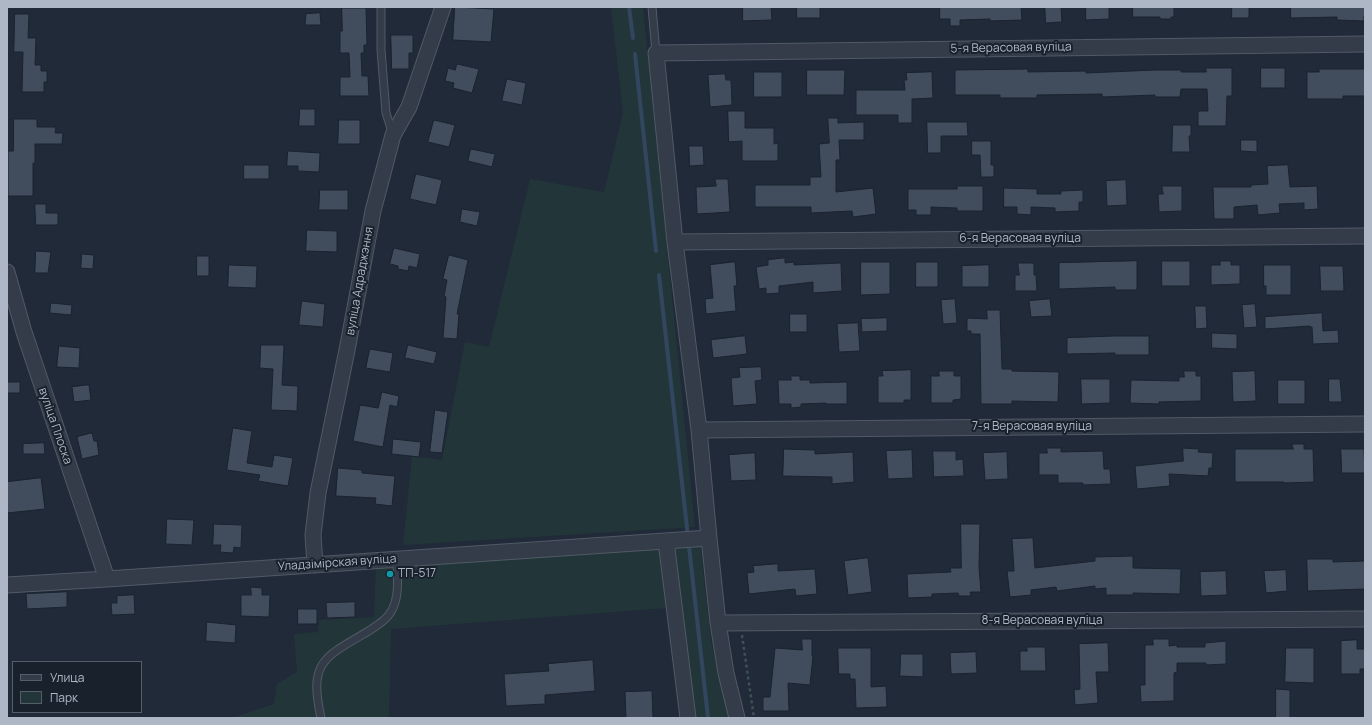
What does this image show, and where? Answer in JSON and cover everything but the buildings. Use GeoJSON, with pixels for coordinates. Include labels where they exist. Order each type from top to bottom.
{"type":"FeatureCollection","features":[{"type":"Feature","properties":{"kind":"street","name":"вуліца Адраджэння"},"geometry":{"type":"LineString","coordinates":[[315,565],[313,535],[318,493],[373,211],[393,135],[409,107],[443,7]]}},
{"type":"Feature","properties":{"kind":"street","name":"5-я Верасовая вуліца"},"geometry":{"type":"LineString","coordinates":[[656,52],[1365,44]]}},
{"type":"Feature","properties":{"kind":"street"},"geometry":{"type":"LineString","coordinates":[[656,52],[675,242],[699,430],[704,538],[726,674],[737,718]]}},
{"type":"Feature","properties":{"kind":"street","name":"6-я Верасовая вуліца"},"geometry":{"type":"LineString","coordinates":[[675,242],[1365,236]]}},
{"type":"Feature","properties":{"kind":"street","name":"вуліца Плоска"},"geometry":{"type":"LineString","coordinates":[[7,272],[24,332],[107,579]]}},
{"type":"Feature","properties":{"kind":"street","name":"7-я Верасовая вуліца"},"geometry":{"type":"LineString","coordinates":[[699,430],[1365,424]]}},
{"type":"Feature","properties":{"kind":"street","name":"Уладзімірская вуліца"},"geometry":{"type":"LineString","coordinates":[[7,585],[704,538]]}},
{"type":"Feature","properties":{"kind":"street"},"geometry":{"type":"LineString","coordinates":[[671,541],[688,718]]}},
{"type":"Feature","properties":{"kind":"street","name":"8-я Верасовая вуліца"},"geometry":{"type":"LineString","coordinates":[[718,623],[1365,619]]}},
{"type":"Feature","properties":{"kind":"lane"},"geometry":{"type":"LineString","coordinates":[[380,7],[381,50],[386,113],[393,135]]}},
{"type":"Feature","properties":{"kind":"lane"},"geometry":{"type":"LineString","coordinates":[[652,7],[656,52]]}},
{"type":"Feature","properties":{"kind":"lane"},"geometry":{"type":"LineString","coordinates":[[321,718],[316,688],[320,668],[332,652],[385,620],[391,612],[395,603],[397,592],[397,558]]}},
{"type":"Feature","properties":{"kind":"path"},"geometry":{"type":"LineString","coordinates":[[740,624],[754,718]]}},
{"type":"Feature","properties":{"kind":"green space"},"geometry":{"type":"Polygon","coordinates":[[[611,7],[643,7],[695,527],[403,545],[412,456],[442,460],[465,342],[489,347],[530,179],[604,192],[623,113],[611,7]]]}},
{"type":"Feature","properties":{"kind":"green space"},"geometry":{"type":"Polygon","coordinates":[[[700,545],[711,641],[729,718],[695,718],[675,546],[700,545]]]}},
{"type":"Feature","properties":{"kind":"green space"},"geometry":{"type":"Polygon","coordinates":[[[659,547],[667,608],[391,629],[389,718],[232,718],[274,704],[277,684],[297,672],[294,634],[318,632],[319,620],[374,617],[376,567],[659,547]]]}},
{"type":"Feature","properties":{"kind":"waterway"},"geometry":{"type":"LineString","coordinates":[[629,7],[633,38]]}},
{"type":"Feature","properties":{"kind":"waterway"},"geometry":{"type":"LineString","coordinates":[[635,54],[656,251]]}},
{"type":"Feature","properties":{"kind":"waterway"},"geometry":{"type":"LineString","coordinates":[[659,275],[708,718]]}},
{"type":"Feature","properties":{"kind":"place","name":"ТП-517"},"geometry":{"type":"Point","coordinates":[390,574]}}]}
